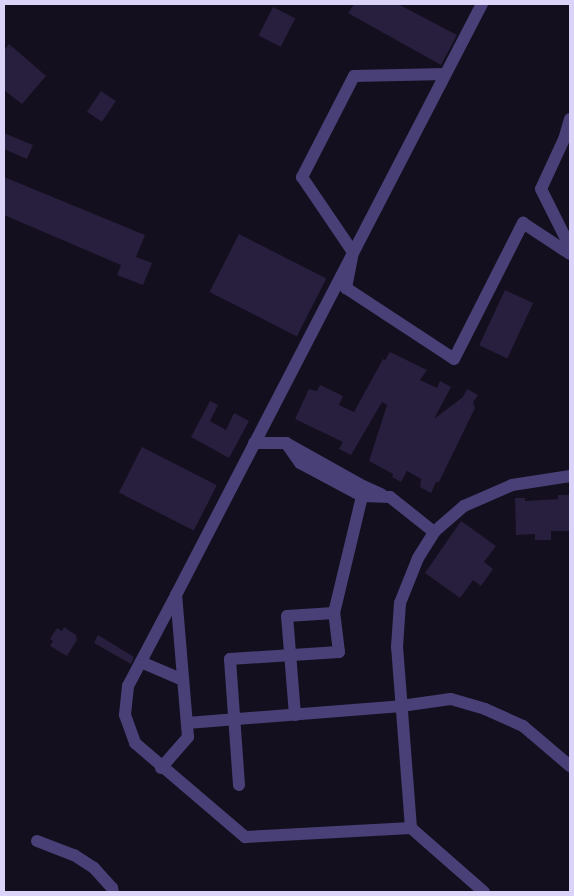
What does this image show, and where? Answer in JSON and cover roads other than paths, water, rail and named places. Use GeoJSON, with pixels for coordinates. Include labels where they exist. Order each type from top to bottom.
{"type":"FeatureCollection","features":[{"type":"Feature","properties":{"kind":"street"},"geometry":{"type":"LineString","coordinates":[[411,828],[246,837],[161,768],[135,743],[125,715],[128,686],[482,4]]}},
{"type":"Feature","properties":{"kind":"street"},"geometry":{"type":"LineString","coordinates":[[445,74],[354,76],[302,178],[353,252],[346,288],[454,359],[522,223],[570,254]]}},
{"type":"Feature","properties":{"kind":"street"},"geometry":{"type":"LineString","coordinates":[[570,119],[565,137],[541,189],[570,247]]}},
{"type":"Feature","properties":{"kind":"street"},"geometry":{"type":"LineString","coordinates":[[254,443],[286,442],[363,486],[390,497],[434,532]]}},
{"type":"Feature","properties":{"kind":"street"},"geometry":{"type":"LineString","coordinates":[[286,442],[300,463],[362,496],[390,497]]}},
{"type":"Feature","properties":{"kind":"street"},"geometry":{"type":"LineString","coordinates":[[484,892],[411,828],[397,647],[400,603],[418,558],[434,532],[464,506],[512,485],[570,476]]}},
{"type":"Feature","properties":{"kind":"street"},"geometry":{"type":"LineString","coordinates":[[239,785],[230,659],[339,652],[334,613],[362,496]]}},
{"type":"Feature","properties":{"kind":"street"},"geometry":{"type":"LineString","coordinates":[[161,768],[188,738],[176,595]]}},
{"type":"Feature","properties":{"kind":"street"},"geometry":{"type":"LineString","coordinates":[[295,715],[288,655],[287,616],[334,613]]}},
{"type":"Feature","properties":{"kind":"street"},"geometry":{"type":"LineString","coordinates":[[141,662],[183,680]]}},
{"type":"Feature","properties":{"kind":"street"},"geometry":{"type":"LineString","coordinates":[[188,723],[234,721],[401,706],[451,699],[485,709],[523,726],[570,766]]}},
{"type":"Feature","properties":{"kind":"street"},"geometry":{"type":"LineString","coordinates":[[37,841],[74,854],[94,868],[112,888],[113,892]]}}]}
